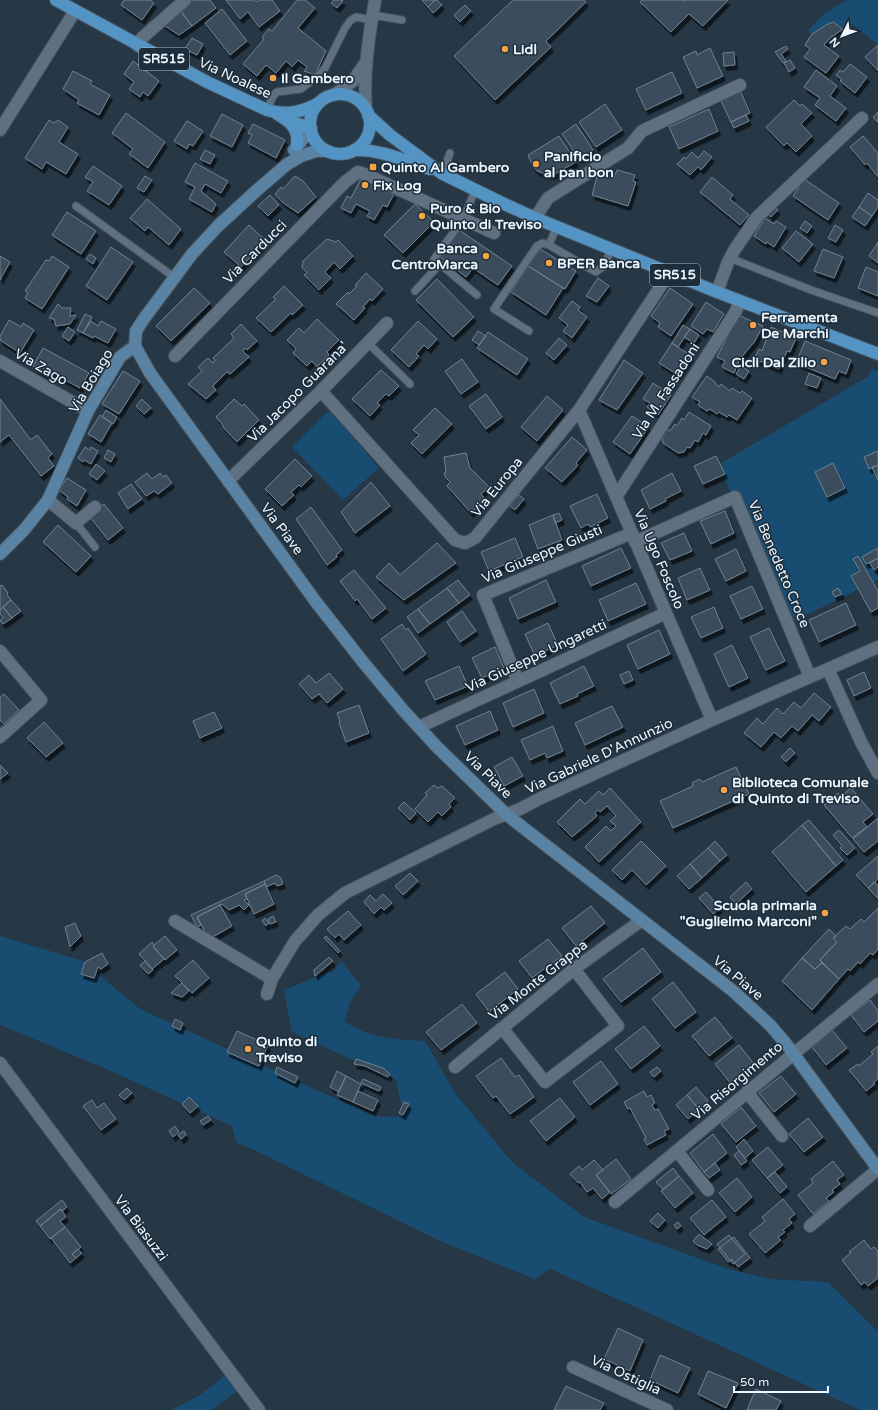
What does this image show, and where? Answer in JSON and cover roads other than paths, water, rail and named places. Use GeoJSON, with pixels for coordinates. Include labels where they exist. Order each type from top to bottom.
{"type":"FeatureCollection","features":[{"type":"Feature","properties":{"kind":"main road","name":"Via Noalese"},"geometry":{"type":"LineString","coordinates":[[56,0],[138,46],[207,82],[271,111],[288,121],[311,129]]}},
{"type":"Feature","properties":{"kind":"main road"},"geometry":{"type":"LineString","coordinates":[[367,112],[370,121],[364,141],[354,150],[346,153],[328,151],[317,142],[311,129],[312,112],[319,103],[323,99],[342,94],[356,99],[390,135],[442,173]]}},
{"type":"Feature","properties":{"kind":"main road","name":"Via Noalese"},"geometry":{"type":"LineString","coordinates":[[271,111],[288,114],[301,111],[319,103]]}},
{"type":"Feature","properties":{"kind":"main road"},"geometry":{"type":"LineString","coordinates":[[288,121],[294,126],[297,132],[297,145]]}},
{"type":"Feature","properties":{"kind":"main road","name":"Via Boiago"},"geometry":{"type":"LineString","coordinates":[[286,165],[297,145],[311,129]]}},
{"type":"Feature","properties":{"kind":"main road","name":"SR515"},"geometry":{"type":"LineString","coordinates":[[354,150],[378,152],[442,173],[474,190],[535,218],[612,248],[717,292],[878,354]]}},
{"type":"Feature","properties":{"kind":"main road","name":"Via Boiago"},"geometry":{"type":"LineString","coordinates":[[0,554],[24,530],[48,500],[88,411],[120,357],[135,346],[136,331],[143,320],[192,254],[218,226],[286,165],[301,156],[316,151],[328,151]]}},
{"type":"Feature","properties":{"kind":"main road","name":"Via Piave"},"geometry":{"type":"LineString","coordinates":[[135,346],[150,373],[316,602],[363,662],[418,727],[507,814],[733,992],[770,1025],[793,1053],[878,1169]]}},
{"type":"Feature","properties":{"kind":"street"},"geometry":{"type":"LineString","coordinates":[[138,46],[142,38],[185,0]]}},
{"type":"Feature","properties":{"kind":"street"},"geometry":{"type":"LineString","coordinates":[[367,112],[365,96],[366,62],[375,0]]}},
{"type":"Feature","properties":{"kind":"street"},"geometry":{"type":"LineString","coordinates":[[0,130],[75,11]]}},
{"type":"Feature","properties":{"kind":"street"},"geometry":{"type":"LineString","coordinates":[[334,95],[353,81],[366,62]]}},
{"type":"Feature","properties":{"kind":"street"},"geometry":{"type":"LineString","coordinates":[[535,218],[548,198],[628,148],[642,131],[740,86]]}},
{"type":"Feature","properties":{"kind":"street"},"geometry":{"type":"LineString","coordinates":[[717,292],[730,258],[757,217],[862,118]]}},
{"type":"Feature","properties":{"kind":"street","name":"Via Carducci"},"geometry":{"type":"LineString","coordinates":[[175,356],[340,188],[358,172],[464,218]]}},
{"type":"Feature","properties":{"kind":"street"},"geometry":{"type":"LineString","coordinates":[[464,218],[494,233]]}},
{"type":"Feature","properties":{"kind":"street","name":"Via Europa"},"geometry":{"type":"LineString","coordinates":[[322,391],[455,540],[465,543],[475,538],[579,410],[670,272]]}},
{"type":"Feature","properties":{"kind":"street","name":"Via M. Fassadoni"},"geometry":{"type":"LineString","coordinates":[[616,497],[736,311],[740,300]]}},
{"type":"Feature","properties":{"kind":"street","name":"Via Jacopo Guarana'"},"geometry":{"type":"LineString","coordinates":[[228,481],[322,391],[387,323]]}},
{"type":"Feature","properties":{"kind":"street","name":"Via Zago"},"geometry":{"type":"LineString","coordinates":[[0,360],[88,411]]}},
{"type":"Feature","properties":{"kind":"street","name":"Via Ugo Foscolo"},"geometry":{"type":"LineString","coordinates":[[579,410],[712,720]]}},
{"type":"Feature","properties":{"kind":"street","name":"Via Benedetto Croce"},"geometry":{"type":"LineString","coordinates":[[634,537],[735,497],[810,677]]}},
{"type":"Feature","properties":{"kind":"street"},"geometry":{"type":"LineString","coordinates":[[48,500],[76,523],[95,507]]}},
{"type":"Feature","properties":{"kind":"street","name":"Via Giuseppe Giusti"},"geometry":{"type":"LineString","coordinates":[[518,681],[483,595],[634,537]]}},
{"type":"Feature","properties":{"kind":"street","name":"Via Giuseppe Ungaretti"},"geometry":{"type":"LineString","coordinates":[[418,727],[666,613]]}},
{"type":"Feature","properties":{"kind":"street","name":"Via Gabriele D'Annunzio"},"geometry":{"type":"LineString","coordinates":[[267,994],[272,979],[295,941],[318,915],[345,893],[494,819],[712,720],[878,647]]}},
{"type":"Feature","properties":{"kind":"street"},"geometry":{"type":"LineString","coordinates":[[0,652],[41,700],[0,737]]}},
{"type":"Feature","properties":{"kind":"street"},"geometry":{"type":"LineString","coordinates":[[828,669],[861,742],[878,773]]}},
{"type":"Feature","properties":{"kind":"street","name":"Via Monte Grappa"},"geometry":{"type":"LineString","coordinates":[[455,1067],[574,969],[642,920]]}},
{"type":"Feature","properties":{"kind":"street"},"geometry":{"type":"LineString","coordinates":[[175,921],[272,979]]}},
{"type":"Feature","properties":{"kind":"street"},"geometry":{"type":"LineString","coordinates":[[502,1028],[546,1082],[618,1026],[574,969]]}},
{"type":"Feature","properties":{"kind":"street","name":"Via Risorgimento"},"geometry":{"type":"LineString","coordinates":[[615,1202],[878,984]]}},
{"type":"Feature","properties":{"kind":"street","name":"Via Biasuzzi"},"geometry":{"type":"LineString","coordinates":[[0,1063],[259,1410]]}},
{"type":"Feature","properties":{"kind":"street"},"geometry":{"type":"LineString","coordinates":[[747,1092],[782,1136]]}},
{"type":"Feature","properties":{"kind":"street"},"geometry":{"type":"LineString","coordinates":[[677,1151],[708,1190]]}},
{"type":"Feature","properties":{"kind":"street"},"geometry":{"type":"LineString","coordinates":[[810,1226],[878,1169]]}},
{"type":"Feature","properties":{"kind":"street","name":"Via Ostiglia"},"geometry":{"type":"LineString","coordinates":[[572,1367],[667,1410]]}},
{"type":"Feature","properties":{"kind":"lane"},"geometry":{"type":"LineString","coordinates":[[271,111],[273,96],[277,92],[301,89],[320,74],[325,68],[350,21],[356,18],[372,17],[402,20]]}},
{"type":"Feature","properties":{"kind":"lane"},"geometry":{"type":"LineString","coordinates":[[442,173],[450,153]]}},
{"type":"Feature","properties":{"kind":"lane"},"geometry":{"type":"LineString","coordinates":[[474,190],[464,218],[434,259],[477,295]]}},
{"type":"Feature","properties":{"kind":"lane"},"geometry":{"type":"LineString","coordinates":[[76,206],[174,277]]}},
{"type":"Feature","properties":{"kind":"lane"},"geometry":{"type":"LineString","coordinates":[[549,245],[557,226]]}},
{"type":"Feature","properties":{"kind":"lane"},"geometry":{"type":"LineString","coordinates":[[529,331],[494,309],[537,246],[543,243],[549,245],[596,272],[605,265],[612,248]]}},
{"type":"Feature","properties":{"kind":"lane"},"geometry":{"type":"LineString","coordinates":[[730,258],[811,290],[878,313]]}},
{"type":"Feature","properties":{"kind":"lane"},"geometry":{"type":"LineString","coordinates":[[415,291],[440,264]]}},
{"type":"Feature","properties":{"kind":"lane"},"geometry":{"type":"LineString","coordinates":[[368,343],[410,384]]}},
{"type":"Feature","properties":{"kind":"lane"},"geometry":{"type":"LineString","coordinates":[[76,523],[95,547]]}},
{"type":"Feature","properties":{"kind":"place","name":"Lidl"},"geometry":{"type":"Point","coordinates":[505,49]}},
{"type":"Feature","properties":{"kind":"place","name":"Il Gambero"},"geometry":{"type":"Point","coordinates":[273,78]}},
{"type":"Feature","properties":{"kind":"place","name":"Panificio al pan bon"},"geometry":{"type":"Point","coordinates":[536,164]}},
{"type":"Feature","properties":{"kind":"place","name":"Quinto Al Gambero"},"geometry":{"type":"Point","coordinates":[373,167]}},
{"type":"Feature","properties":{"kind":"place","name":"Fix Log"},"geometry":{"type":"Point","coordinates":[365,185]}},
{"type":"Feature","properties":{"kind":"place","name":"Puro & Bio Quinto di Treviso"},"geometry":{"type":"Point","coordinates":[422,216]}},
{"type":"Feature","properties":{"kind":"place","name":"Banca CentroMarca"},"geometry":{"type":"Point","coordinates":[486,256]}},
{"type":"Feature","properties":{"kind":"place","name":"BPER Banca"},"geometry":{"type":"Point","coordinates":[549,263]}},
{"type":"Feature","properties":{"kind":"place","name":"Ferramenta De Marchi"},"geometry":{"type":"Point","coordinates":[753,325]}},
{"type":"Feature","properties":{"kind":"place","name":"Cicli Dal Zilio"},"geometry":{"type":"Point","coordinates":[824,362]}},
{"type":"Feature","properties":{"kind":"place","name":"Biblioteca Comunale di Quinto di Treviso"},"geometry":{"type":"Point","coordinates":[724,790]}},
{"type":"Feature","properties":{"kind":"place","name":"Scuola primaria \"Guglielmo Marconi\""},"geometry":{"type":"Point","coordinates":[825,913]}},
{"type":"Feature","properties":{"kind":"place","name":"Quinto di Treviso"},"geometry":{"type":"Point","coordinates":[248,1049]}}]}
